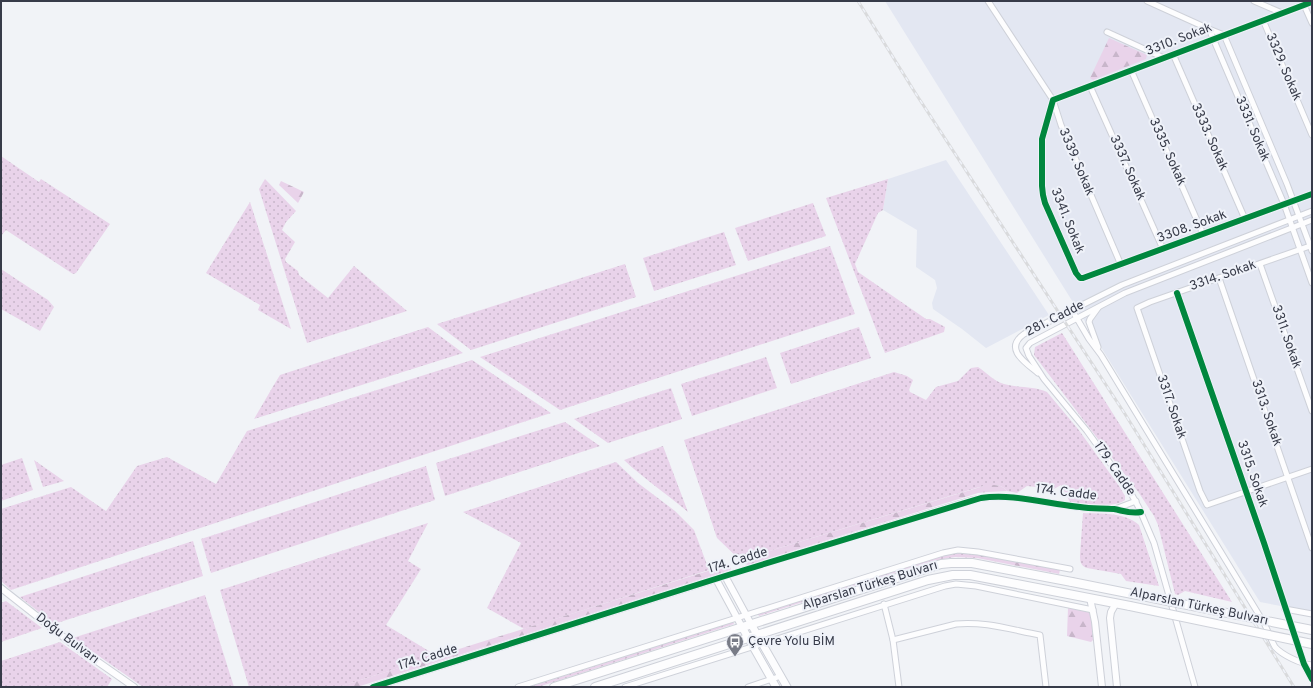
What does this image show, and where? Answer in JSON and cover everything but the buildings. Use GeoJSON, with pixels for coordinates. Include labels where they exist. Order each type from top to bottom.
{"type":"FeatureCollection","features":[{"type":"Feature","properties":{"kind":"highway","name":"Alparslan Türkeş Bulvarı"},"geometry":{"type":"LineString","coordinates":[[554,687],[941,564],[972,563],[1312,630]]}},
{"type":"Feature","properties":{"kind":"highway","name":"Alparslan Türkeş Bulvarı"},"geometry":{"type":"LineString","coordinates":[[595,687],[928,580],[953,575],[970,575],[1090,598],[1312,644]]}},
{"type":"Feature","properties":{"kind":"main road"},"geometry":{"type":"LineString","coordinates":[[751,624],[787,687]]}},
{"type":"Feature","properties":{"kind":"main road"},"geometry":{"type":"LineString","coordinates":[[742,627],[776,687]]}},
{"type":"Feature","properties":{"kind":"street","name":"3339. Sokak"},"geometry":{"type":"LineString","coordinates":[[988,1],[1053,100],[1061,125],[1121,265]]}},
{"type":"Feature","properties":{"kind":"street"},"geometry":{"type":"LineString","coordinates":[[1147,1],[1224,35]]}},
{"type":"Feature","properties":{"kind":"street"},"geometry":{"type":"LineString","coordinates":[[1254,1],[1282,13]]}},
{"type":"Feature","properties":{"kind":"street","name":"3310. Sokak"},"geometry":{"type":"LineString","coordinates":[[1053,100],[1308,3]]}},
{"type":"Feature","properties":{"kind":"street"},"geometry":{"type":"LineString","coordinates":[[1308,3],[1312,23]]}},
{"type":"Feature","properties":{"kind":"street","name":"3329. Sokak"},"geometry":{"type":"LineString","coordinates":[[1263,20],[1312,135]]}},
{"type":"Feature","properties":{"kind":"street","name":"3331. Sokak"},"geometry":{"type":"LineString","coordinates":[[1209,29],[1284,204],[1312,283]]}},
{"type":"Feature","properties":{"kind":"street"},"geometry":{"type":"LineString","coordinates":[[1108,32],[1164,58]]}},
{"type":"Feature","properties":{"kind":"street","name":"3331. Sokak"},"geometry":{"type":"LineString","coordinates":[[1224,35],[1294,201],[1311,249]]}},
{"type":"Feature","properties":{"kind":"street","name":"3333. Sokak"},"geometry":{"type":"LineString","coordinates":[[1173,54],[1245,219]]}},
{"type":"Feature","properties":{"kind":"street","name":"3335. Sokak"},"geometry":{"type":"LineString","coordinates":[[1131,70],[1203,234]]}},
{"type":"Feature","properties":{"kind":"street","name":"3337. Sokak"},"geometry":{"type":"LineString","coordinates":[[1090,86],[1163,249]]}},
{"type":"Feature","properties":{"kind":"street","name":"3341. Sokak"},"geometry":{"type":"LineString","coordinates":[[1053,100],[1042,139],[1043,195],[1045,203],[1076,273],[1080,278]]}},
{"type":"Feature","properties":{"kind":"street","name":"3308. Sokak"},"geometry":{"type":"LineString","coordinates":[[1080,278],[1086,278],[1312,194]]}},
{"type":"Feature","properties":{"kind":"street","name":"281. Cadde"},"geometry":{"type":"LineString","coordinates":[[1044,379],[1019,356],[1016,351],[1016,343],[1024,334],[1122,285],[1312,211]]}},
{"type":"Feature","properties":{"kind":"street","name":"281. Cadde"},"geometry":{"type":"LineString","coordinates":[[1044,379],[1027,354],[1027,346],[1030,343],[1077,319],[1100,305],[1141,286],[1312,220]]}},
{"type":"Feature","properties":{"kind":"street","name":"3314. Sokak"},"geometry":{"type":"LineString","coordinates":[[1137,308],[1150,302],[1300,250],[1311,249]]}},
{"type":"Feature","properties":{"kind":"street","name":"3311. Sokak"},"geometry":{"type":"LineString","coordinates":[[1260,264],[1312,411]]}},
{"type":"Feature","properties":{"kind":"street","name":"3313. Sokak"},"geometry":{"type":"LineString","coordinates":[[1219,278],[1312,548]]}},
{"type":"Feature","properties":{"kind":"street","name":"3315. Sokak"},"geometry":{"type":"LineString","coordinates":[[1177,293],[1272,566],[1304,664],[1312,679]]}},
{"type":"Feature","properties":{"kind":"street"},"geometry":{"type":"LineString","coordinates":[[1100,305],[1089,322],[1102,355]]}},
{"type":"Feature","properties":{"kind":"street","name":"3317. Sokak"},"geometry":{"type":"LineString","coordinates":[[1137,308],[1200,491],[1207,505],[1246,492]]}},
{"type":"Feature","properties":{"kind":"street"},"geometry":{"type":"LineString","coordinates":[[1072,310],[1102,355],[1264,623],[1275,646],[1281,652],[1304,664],[1312,665]]}},
{"type":"Feature","properties":{"kind":"street","name":"179. Cadde"},"geometry":{"type":"LineString","coordinates":[[1044,379],[1087,431],[1136,501],[1156,550],[1195,687]]}},
{"type":"Feature","properties":{"kind":"street"},"geometry":{"type":"LineString","coordinates":[[1246,492],[1312,469]]}},
{"type":"Feature","properties":{"kind":"street","name":"174. Cadde"},"geometry":{"type":"LineString","coordinates":[[373,687],[971,500],[985,497],[1010,497],[1080,508],[1114,510],[1130,513],[1141,512]]}},
{"type":"Feature","properties":{"kind":"street"},"geometry":{"type":"LineString","coordinates":[[1114,510],[1136,501]]}},
{"type":"Feature","properties":{"kind":"street"},"geometry":{"type":"LineString","coordinates":[[518,687],[949,551],[966,550],[1070,569]]}},
{"type":"Feature","properties":{"kind":"street"},"geometry":{"type":"LineString","coordinates":[[725,576],[751,624]]}},
{"type":"Feature","properties":{"kind":"street"},"geometry":{"type":"LineString","coordinates":[[716,579],[742,627]]}},
{"type":"Feature","properties":{"kind":"street"},"geometry":{"type":"LineString","coordinates":[[625,687],[884,604],[940,587],[956,584],[1093,610]]}},
{"type":"Feature","properties":{"kind":"street","name":"Doğu Bulvarı"},"geometry":{"type":"LineString","coordinates":[[1,588],[71,643],[134,687]]}},
{"type":"Feature","properties":{"kind":"street"},"geometry":{"type":"LineString","coordinates":[[1090,598],[1093,610],[1102,687]]}},
{"type":"Feature","properties":{"kind":"street"},"geometry":{"type":"LineString","coordinates":[[1116,603],[1110,618],[1117,687]]}},
{"type":"Feature","properties":{"kind":"street"},"geometry":{"type":"LineString","coordinates":[[884,604],[893,640],[899,687]]}},
{"type":"Feature","properties":{"kind":"street"},"geometry":{"type":"LineString","coordinates":[[1285,609],[1312,614]]}},
{"type":"Feature","properties":{"kind":"street"},"geometry":{"type":"LineString","coordinates":[[893,640],[956,624],[966,623],[1040,635],[1046,687]]}},
{"type":"Feature","properties":{"kind":"street"},"geometry":{"type":"LineString","coordinates":[[748,687],[781,676]]}},
{"type":"Feature","properties":{"kind":"shaded area"},"geometry":{"type":"Polygon","coordinates":[[[885,1],[1312,1],[1312,612],[1260,602],[885,1]]]}},
{"type":"Feature","properties":{"kind":"shaded area"},"geometry":{"type":"Polygon","coordinates":[[[946,160],[1049,315],[986,348],[933,309],[932,303],[937,288],[935,280],[916,267],[917,230],[883,210],[888,179],[946,160]]]}},
{"type":"Feature","properties":{"kind":"green space"},"geometry":{"type":"Polygon","coordinates":[[[1109,38],[1147,55],[1146,59],[1093,80],[1090,78],[1109,38]]]}},
{"type":"Feature","properties":{"kind":"green space"},"geometry":{"type":"Polygon","coordinates":[[[1,156],[39,182],[41,179],[110,224],[76,273],[73,274],[6,230],[1,236],[1,156]]]}},
{"type":"Feature","properties":{"kind":"green space"},"geometry":{"type":"Polygon","coordinates":[[[265,179],[296,211],[286,222],[282,230],[295,242],[285,259],[286,262],[298,271],[299,275],[328,298],[354,266],[407,311],[307,343],[259,189],[265,179]]]}},
{"type":"Feature","properties":{"kind":"green space"},"geometry":{"type":"Polygon","coordinates":[[[888,179],[883,210],[878,213],[855,264],[858,272],[926,319],[930,319],[945,327],[944,332],[885,353],[826,198],[888,179]]]}},
{"type":"Feature","properties":{"kind":"green space"},"geometry":{"type":"Polygon","coordinates":[[[281,181],[304,192],[298,203],[279,185],[281,181]]]}},
{"type":"Feature","properties":{"kind":"green space"},"geometry":{"type":"Polygon","coordinates":[[[250,202],[291,329],[258,310],[260,305],[206,273],[250,202]]]}},
{"type":"Feature","properties":{"kind":"green space"},"geometry":{"type":"Polygon","coordinates":[[[813,203],[826,236],[748,261],[735,228],[813,203]]]}},
{"type":"Feature","properties":{"kind":"green space"},"geometry":{"type":"Polygon","coordinates":[[[724,232],[736,265],[654,291],[643,258],[724,232]]]}},
{"type":"Feature","properties":{"kind":"green space"},"geometry":{"type":"Polygon","coordinates":[[[830,246],[855,314],[560,410],[480,357],[830,246]]]}},
{"type":"Feature","properties":{"kind":"green space"},"geometry":{"type":"Polygon","coordinates":[[[625,264],[636,297],[471,350],[437,324],[625,264]]]}},
{"type":"Feature","properties":{"kind":"green space"},"geometry":{"type":"Polygon","coordinates":[[[1,269],[48,300],[54,307],[40,331],[1,309],[1,269]]]}},
{"type":"Feature","properties":{"kind":"green space"},"geometry":{"type":"Polygon","coordinates":[[[428,327],[463,353],[254,419],[280,375],[428,327]]]}},
{"type":"Feature","properties":{"kind":"green space"},"geometry":{"type":"Polygon","coordinates":[[[859,327],[871,358],[791,384],[780,353],[859,327]]]}},
{"type":"Feature","properties":{"kind":"green space"},"geometry":{"type":"Polygon","coordinates":[[[1062,333],[1232,602],[1185,591],[1178,595],[1175,594],[1158,525],[1154,516],[1139,493],[1034,355],[1035,347],[1062,333]]]}},
{"type":"Feature","properties":{"kind":"green space"},"geometry":{"type":"Polygon","coordinates":[[[766,357],[777,388],[692,416],[681,384],[766,357]]]}},
{"type":"Feature","properties":{"kind":"green space"},"geometry":{"type":"Polygon","coordinates":[[[472,360],[551,413],[11,590],[1,581],[1,509],[71,487],[106,511],[137,466],[167,457],[216,484],[247,431],[472,360]]]}},
{"type":"Feature","properties":{"kind":"green space"},"geometry":{"type":"Polygon","coordinates":[[[978,367],[1000,383],[1047,392],[1078,429],[1119,486],[1125,496],[1125,500],[1120,503],[1107,505],[1070,502],[1061,485],[1054,489],[1027,486],[1017,493],[1007,491],[997,485],[993,485],[976,488],[740,560],[717,538],[684,440],[894,372],[907,376],[913,380],[909,390],[910,392],[926,400],[936,387],[958,381],[971,368],[978,367]]]}},
{"type":"Feature","properties":{"kind":"green space"},"geometry":{"type":"Polygon","coordinates":[[[671,388],[682,419],[608,443],[574,419],[671,388]]]}},
{"type":"Feature","properties":{"kind":"green space"},"geometry":{"type":"Polygon","coordinates":[[[565,422],[600,446],[445,496],[436,463],[565,422]]]}},
{"type":"Feature","properties":{"kind":"green space"},"geometry":{"type":"Polygon","coordinates":[[[663,446],[688,512],[639,474],[624,460],[663,446]]]}},
{"type":"Feature","properties":{"kind":"green space"},"geometry":{"type":"Polygon","coordinates":[[[22,458],[33,490],[1,501],[1,465],[22,458]]]}},
{"type":"Feature","properties":{"kind":"green space"},"geometry":{"type":"Polygon","coordinates":[[[34,460],[64,481],[43,487],[34,460]]]}},
{"type":"Feature","properties":{"kind":"green space"},"geometry":{"type":"Polygon","coordinates":[[[616,462],[638,483],[675,511],[694,530],[709,570],[524,629],[487,608],[521,543],[463,512],[616,462]]]}},
{"type":"Feature","properties":{"kind":"green space"},"geometry":{"type":"Polygon","coordinates":[[[426,466],[435,500],[211,573],[201,539],[426,466]]]}},
{"type":"Feature","properties":{"kind":"green space"},"geometry":{"type":"Polygon","coordinates":[[[987,485],[1000,486],[1007,491],[978,493],[748,565],[740,560],[987,485]]]}},
{"type":"Feature","properties":{"kind":"green space"},"geometry":{"type":"Polygon","coordinates":[[[1083,513],[1120,516],[1139,525],[1159,586],[1126,581],[1121,574],[1083,566],[1080,561],[1080,555],[1083,513]]]}},
{"type":"Feature","properties":{"kind":"green space"},"geometry":{"type":"Polygon","coordinates":[[[428,523],[408,561],[421,569],[386,625],[437,656],[338,687],[249,687],[220,590],[428,523]]]}},
{"type":"Feature","properties":{"kind":"green space"},"geometry":{"type":"Polygon","coordinates":[[[193,541],[203,576],[54,624],[20,597],[193,541]]]}},
{"type":"Feature","properties":{"kind":"green space"},"geometry":{"type":"Polygon","coordinates":[[[959,553],[977,555],[977,558],[955,557],[932,561],[759,616],[758,614],[941,556],[959,553]]]}},
{"type":"Feature","properties":{"kind":"green space"},"geometry":{"type":"Polygon","coordinates":[[[977,555],[1060,570],[1059,574],[977,558],[977,555]]]}},
{"type":"Feature","properties":{"kind":"green space"},"geometry":{"type":"Polygon","coordinates":[[[730,564],[730,570],[357,687],[338,687],[730,564]]]}},
{"type":"Feature","properties":{"kind":"green space"},"geometry":{"type":"Polygon","coordinates":[[[205,595],[234,687],[143,687],[73,638],[205,595]]]}},
{"type":"Feature","properties":{"kind":"green space"},"geometry":{"type":"Polygon","coordinates":[[[6,601],[42,628],[1,642],[1,603],[6,601]]]}},
{"type":"Feature","properties":{"kind":"green space"},"geometry":{"type":"Polygon","coordinates":[[[1068,608],[1091,612],[1093,640],[1091,642],[1067,636],[1068,608]]]}},
{"type":"Feature","properties":{"kind":"green space"},"geometry":{"type":"Polygon","coordinates":[[[733,622],[734,624],[538,687],[529,687],[733,622]]]}},
{"type":"Feature","properties":{"kind":"green space"},"geometry":{"type":"Polygon","coordinates":[[[60,642],[112,679],[107,687],[1,687],[1,661],[60,642]]]}},
{"type":"Feature","properties":{"kind":"railway"},"geometry":{"type":"LineString","coordinates":[[858,1],[916,94],[1125,414],[1294,687]]}},
{"type":"Feature","properties":{"kind":"cycle path"},"geometry":{"type":"LineString","coordinates":[[1312,2],[1053,100],[1042,139],[1042,186],[1045,203],[1076,273],[1080,278],[1312,194]]}},
{"type":"Feature","properties":{"kind":"cycle path"},"geometry":{"type":"LineString","coordinates":[[1177,293],[1264,543],[1304,664],[1312,679]]}},
{"type":"Feature","properties":{"kind":"cycle path"},"geometry":{"type":"LineString","coordinates":[[373,687],[725,576],[981,498],[1018,498],[1084,508],[1114,509],[1137,513],[1141,512]]}},
{"type":"Feature","properties":{"kind":"place","name":"Çevre Yolu BİM"},"geometry":{"type":"Point","coordinates":[735,657]}}]}
